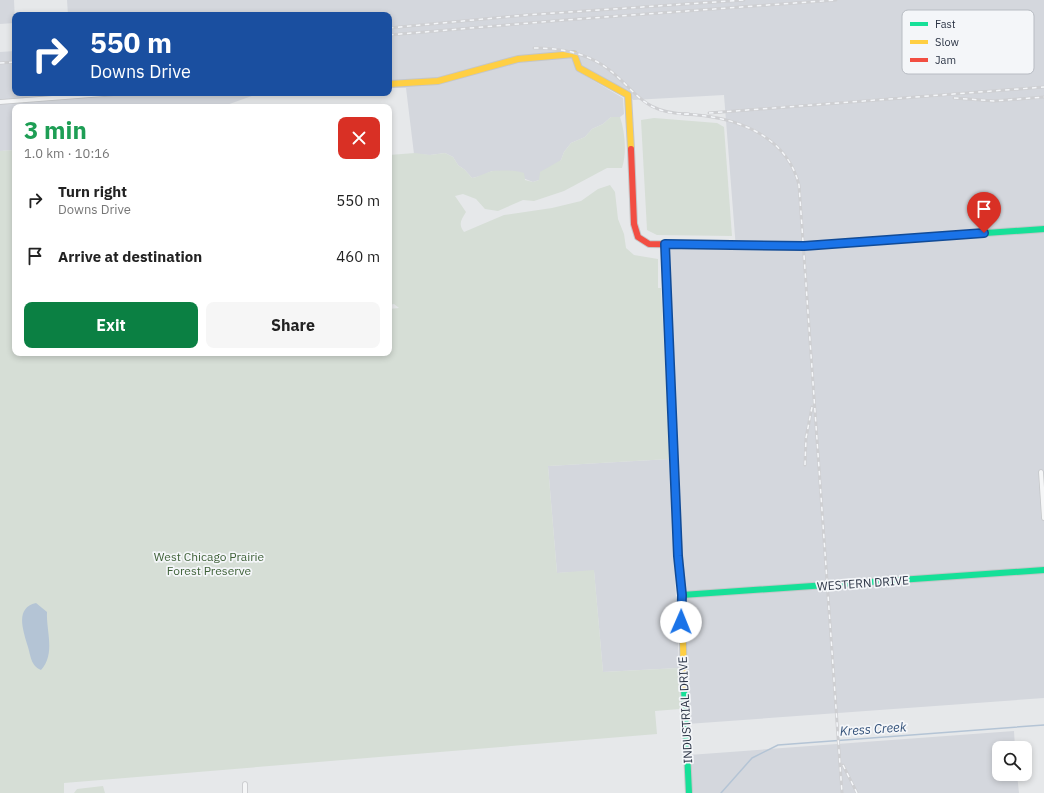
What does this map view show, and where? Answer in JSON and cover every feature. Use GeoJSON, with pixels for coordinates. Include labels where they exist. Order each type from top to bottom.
{"type":"FeatureCollection","features":[{"type":"Feature","properties":{"kind":"street"},"geometry":{"type":"LineString","coordinates":[[392,84],[438,81],[518,59],[574,54],[579,68],[628,95],[635,231],[643,242],[665,244],[804,246],[1044,229]]}},
{"type":"Feature","properties":{"kind":"street"},"geometry":{"type":"LineString","coordinates":[[0,102],[78,96]]}},
{"type":"Feature","properties":{"kind":"street","name":"INDUSTRIAL DRIVE"},"geometry":{"type":"LineString","coordinates":[[665,244],[678,562],[682,595],[680,610],[689,793]]}},
{"type":"Feature","properties":{"kind":"street"},"geometry":{"type":"LineString","coordinates":[[1041,472],[1044,518]]}},
{"type":"Feature","properties":{"kind":"street","name":"WESTERN DRIVE"},"geometry":{"type":"LineString","coordinates":[[682,595],[1044,570]]}},
{"type":"Feature","properties":{"kind":"street"},"geometry":{"type":"LineString","coordinates":[[245,784],[245,793]]}},
{"type":"Feature","properties":{"kind":"shaded area"},"geometry":{"type":"Polygon","coordinates":[[[0,0],[14,0],[15,12],[12,12],[12,23],[0,24],[0,0]]]}},
{"type":"Feature","properties":{"kind":"shaded area"},"geometry":{"type":"Polygon","coordinates":[[[67,0],[1044,0],[1044,698],[687,724],[668,247],[736,249],[724,95],[633,100],[628,92],[580,66],[577,71],[623,98],[624,114],[620,117],[611,117],[603,124],[592,129],[585,137],[571,143],[564,152],[561,160],[539,180],[533,182],[505,171],[492,171],[472,178],[458,165],[453,157],[445,153],[430,155],[414,154],[406,88],[392,88],[392,12],[68,12],[67,0]]]}},
{"type":"Feature","properties":{"kind":"shaded area"},"geometry":{"type":"Polygon","coordinates":[[[12,51],[12,96],[252,96],[229,104],[12,104],[12,150],[0,151],[0,52],[12,51]]]}},
{"type":"Feature","properties":{"kind":"shaded area"},"geometry":{"type":"Polygon","coordinates":[[[670,459],[679,668],[603,672],[594,571],[557,573],[548,466],[670,459]]]}},
{"type":"Feature","properties":{"kind":"shaded area"},"geometry":{"type":"Polygon","coordinates":[[[1014,731],[1015,741],[992,741],[992,781],[1018,781],[1019,793],[691,793],[689,755],[1014,731]]]}},
{"type":"Feature","properties":{"kind":"green space","name":"West Chicago Prairie Forest Preserve"},"geometry":{"type":"Polygon","coordinates":[[[611,117],[620,117],[625,142],[624,162],[622,168],[607,168],[564,191],[534,201],[523,200],[498,211],[485,209],[476,199],[463,194],[455,196],[466,212],[461,222],[461,227],[464,232],[504,215],[552,208],[581,201],[598,189],[610,185],[615,192],[618,219],[624,234],[626,248],[634,255],[658,259],[658,288],[661,288],[670,459],[548,466],[557,573],[594,570],[603,672],[679,668],[680,709],[655,711],[657,734],[64,783],[64,793],[0,793],[0,151],[12,150],[12,356],[392,356],[392,309],[399,308],[394,304],[392,304],[392,155],[415,153],[430,155],[445,153],[453,157],[458,165],[472,178],[488,172],[508,170],[524,173],[525,180],[533,182],[539,180],[540,172],[561,160],[564,152],[571,143],[585,137],[592,129],[603,124],[611,117]]]}},
{"type":"Feature","properties":{"kind":"green space"},"geometry":{"type":"Polygon","coordinates":[[[654,118],[717,123],[724,127],[732,236],[657,235],[647,230],[641,120],[654,118]]]}},
{"type":"Feature","properties":{"kind":"green space"},"geometry":{"type":"Polygon","coordinates":[[[103,786],[105,793],[74,793],[77,789],[103,786]]]}},
{"type":"Feature","properties":{"kind":"water"},"geometry":{"type":"Polygon","coordinates":[[[36,603],[47,612],[49,650],[46,664],[41,670],[37,668],[31,659],[22,620],[25,609],[36,603]]]}},
{"type":"Feature","properties":{"kind":"waterway","name":"Kress Creek"},"geometry":{"type":"LineString","coordinates":[[721,793],[752,758],[778,745],[1044,725]]}},
{"type":"Feature","properties":{"kind":"railway"},"geometry":{"type":"LineString","coordinates":[[392,28],[526,15],[744,0]]}},
{"type":"Feature","properties":{"kind":"railway"},"geometry":{"type":"LineString","coordinates":[[392,35],[565,20],[836,0]]}},
{"type":"Feature","properties":{"kind":"railway"},"geometry":{"type":"LineString","coordinates":[[534,48],[562,50],[588,57],[604,66],[640,99],[649,105],[660,110],[673,113],[689,114]]}},
{"type":"Feature","properties":{"kind":"railway"},"geometry":{"type":"LineString","coordinates":[[0,63],[12,62]]}},
{"type":"Feature","properties":{"kind":"railway"},"geometry":{"type":"LineString","coordinates":[[709,113],[1044,87]]}},
{"type":"Feature","properties":{"kind":"railway"},"geometry":{"type":"LineString","coordinates":[[954,98],[994,101],[1044,97]]}},
{"type":"Feature","properties":{"kind":"railway"},"geometry":{"type":"LineString","coordinates":[[684,114],[702,115],[738,124],[755,131],[770,140],[782,152],[792,167],[799,185],[842,793]]}},
{"type":"Feature","properties":{"kind":"railway"},"geometry":{"type":"LineString","coordinates":[[805,465],[806,438],[812,407]]}},
{"type":"Feature","properties":{"kind":"railway"},"geometry":{"type":"LineString","coordinates":[[843,765],[857,793]]}},
{"type":"Feature","properties":{"kind":"traffic: fast"},"geometry":{"type":"LineString","coordinates":[[843,243],[1044,229]]}},
{"type":"Feature","properties":{"kind":"traffic: fast"},"geometry":{"type":"LineString","coordinates":[[665,244],[676,510]]}},
{"type":"Feature","properties":{"kind":"traffic: fast"},"geometry":{"type":"LineString","coordinates":[[682,595],[1044,570]]}},
{"type":"Feature","properties":{"kind":"traffic: fast"},"geometry":{"type":"LineString","coordinates":[[684,688],[689,793]]}},
{"type":"Feature","properties":{"kind":"traffic: slow"},"geometry":{"type":"LineString","coordinates":[[392,84],[438,81],[518,59],[574,54],[579,68],[628,95],[631,149]]}},
{"type":"Feature","properties":{"kind":"traffic: slow"},"geometry":{"type":"LineString","coordinates":[[676,510],[682,595],[684,688]]}},
{"type":"Feature","properties":{"kind":"traffic: jam"},"geometry":{"type":"LineString","coordinates":[[631,149],[634,224],[638,237],[649,244],[804,246],[843,243]]}},
{"type":"Feature","properties":{"kind":"route"},"geometry":{"type":"LineString","coordinates":[[681,622],[680,610],[682,595],[679,581],[665,244],[804,246],[984,233]]}}]}
